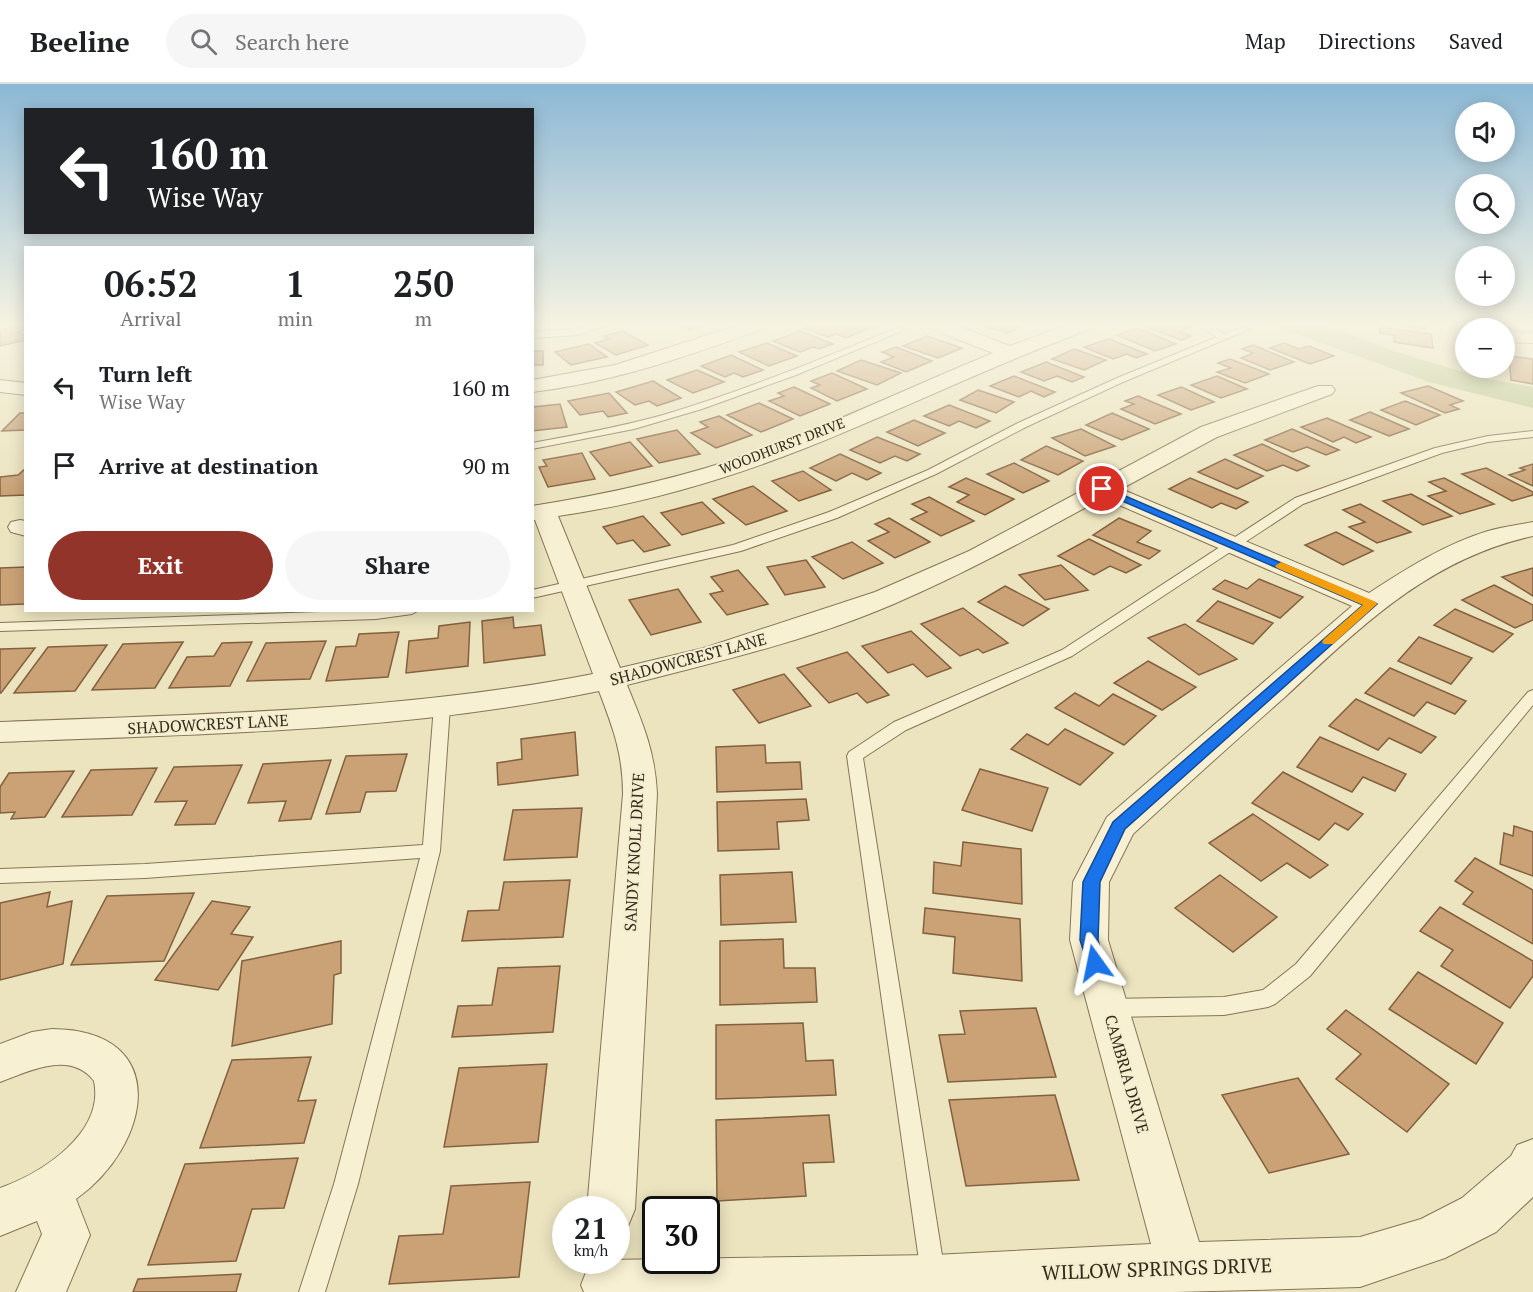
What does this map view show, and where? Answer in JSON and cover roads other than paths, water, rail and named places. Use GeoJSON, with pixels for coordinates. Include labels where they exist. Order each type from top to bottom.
{"type":"FeatureCollection","features":[{"type":"Feature","properties":{"kind":"street"},"geometry":{"type":"LineString","coordinates":[[534,386],[573,379]]}},
{"type":"Feature","properties":{"kind":"street","name":"WOODHURST DRIVE"},"geometry":{"type":"LineString","coordinates":[[538,512],[660,486],[729,468],[796,444],[945,379]]}},
{"type":"Feature","properties":{"kind":"street"},"geometry":{"type":"LineString","coordinates":[[0,386],[24,389]]}},
{"type":"Feature","properties":{"kind":"street","name":"SHADOWCREST LANE"},"geometry":{"type":"LineString","coordinates":[[0,732],[335,718],[529,696],[608,680],[712,654],[820,621],[885,598],[978,556],[1209,432],[1325,390]]}},
{"type":"Feature","properties":{"kind":"street"},"geometry":{"type":"LineString","coordinates":[[1102,489],[1371,604]]}},
{"type":"Feature","properties":{"kind":"street","name":"SANDY KNOLL DRIVE"},"geometry":{"type":"LineString","coordinates":[[538,512],[572,584],[631,734],[639,764],[640,794],[612,1196]]}},
{"type":"Feature","properties":{"kind":"street","name":"CAMBRIA DRIVE"},"geometry":{"type":"LineString","coordinates":[[1182,1267],[1089,940],[1091,882],[1119,826],[1371,604],[1420,572],[1461,550],[1496,537],[1533,528]]}},
{"type":"Feature","properties":{"kind":"street"},"geometry":{"type":"LineString","coordinates":[[0,1063],[24,1053],[51,1047],[75,1047],[95,1053],[109,1064],[117,1080],[118,1101],[111,1123],[75,1170],[49,1190],[21,1205],[0,1212]]}},
{"type":"Feature","properties":{"kind":"street","name":"WILLOW SPRINGS DRIVE"},"geometry":{"type":"LineString","coordinates":[[606,1279],[934,1280],[1182,1267],[1360,1262],[1428,1241],[1479,1215],[1527,1172],[1533,1161]]}},
{"type":"Feature","properties":{"kind":"street"},"geometry":{"type":"LineString","coordinates":[[40,1292],[66,1235],[49,1190]]}},
{"type":"Feature","properties":{"kind":"lane"},"geometry":{"type":"LineString","coordinates":[[534,446],[603,434],[666,418],[772,379]]}},
{"type":"Feature","properties":{"kind":"lane"},"geometry":{"type":"LineString","coordinates":[[534,594],[737,548],[833,515],[932,472],[1022,425],[1122,379]]}},
{"type":"Feature","properties":{"kind":"lane"},"geometry":{"type":"LineString","coordinates":[[934,1280],[855,756],[900,726],[1067,653],[1299,501],[1439,450],[1488,439],[1533,434]]}},
{"type":"Feature","properties":{"kind":"lane"},"geometry":{"type":"LineString","coordinates":[[0,627],[376,615],[398,612]]}},
{"type":"Feature","properties":{"kind":"lane"},"geometry":{"type":"LineString","coordinates":[[1108,1008],[1224,1006],[1268,998],[1303,970],[1533,695]]}},
{"type":"Feature","properties":{"kind":"lane"},"geometry":{"type":"LineString","coordinates":[[312,1292],[346,1184],[431,851],[442,706]]}},
{"type":"Feature","properties":{"kind":"lane"},"geometry":{"type":"LineString","coordinates":[[0,876],[146,871],[431,851]]}}]}
